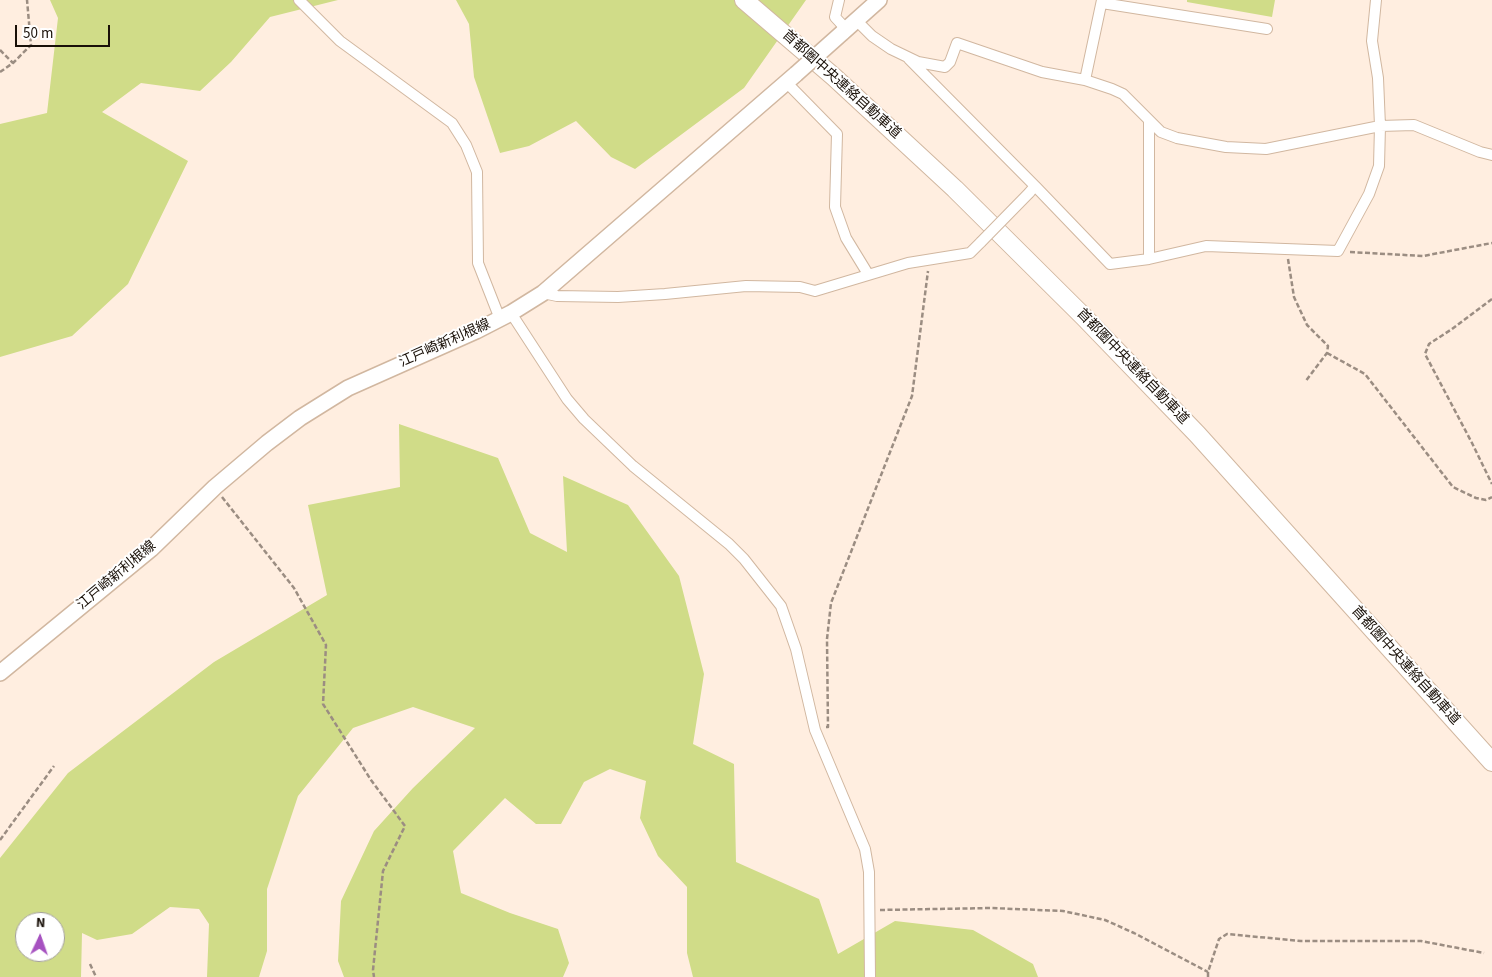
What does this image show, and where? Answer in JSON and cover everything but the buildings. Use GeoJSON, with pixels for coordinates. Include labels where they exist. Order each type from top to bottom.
{"type":"FeatureCollection","features":[{"type":"Feature","properties":{"kind":"highway","name":"首都圏中央連絡自動車道"},"geometry":{"type":"LineString","coordinates":[[744,0],[834,77],[955,189],[1084,317],[1196,434],[1492,762]]}},
{"type":"Feature","properties":{"kind":"main road","name":"江戸崎新利根線"},"geometry":{"type":"LineString","coordinates":[[0,673],[151,549],[215,487],[267,442],[300,418],[348,388],[506,316],[543,293],[879,0]]}},
{"type":"Feature","properties":{"kind":"street"},"geometry":{"type":"LineString","coordinates":[[299,0],[340,41],[452,123],[466,145],[476,172],[478,262],[506,316],[584,419],[633,466],[744,558],[781,606],[796,649],[815,730],[864,849],[869,872],[870,977]]}},
{"type":"Feature","properties":{"kind":"street"},"geometry":{"type":"LineString","coordinates":[[839,0],[835,17],[848,27],[872,36],[908,58],[918,62],[945,67],[950,62],[957,43],[1042,72],[1085,80],[1122,94],[1160,132],[1178,138],[1226,148],[1266,149],[1380,126],[1414,125],[1480,152],[1492,155]]}},
{"type":"Feature","properties":{"kind":"street"},"geometry":{"type":"LineString","coordinates":[[908,58],[1032,189],[1110,264],[1149,259],[1206,246],[1338,252],[1369,194],[1379,166],[1378,78],[1372,41],[1376,0]]}},
{"type":"Feature","properties":{"kind":"street"},"geometry":{"type":"LineString","coordinates":[[1085,80],[1102,2],[1267,28]]}},
{"type":"Feature","properties":{"kind":"street"},"geometry":{"type":"LineString","coordinates":[[791,78],[837,134],[835,207],[846,238],[868,274]]}},
{"type":"Feature","properties":{"kind":"street"},"geometry":{"type":"LineString","coordinates":[[1149,121],[1149,259]]}},
{"type":"Feature","properties":{"kind":"street"},"geometry":{"type":"LineString","coordinates":[[543,293],[557,296],[618,296],[665,294],[746,286],[800,287],[815,290],[908,263],[970,253],[1032,189]]}},
{"type":"Feature","properties":{"kind":"path"},"geometry":{"type":"LineString","coordinates":[[0,72],[13,63],[31,45],[27,0]]}},
{"type":"Feature","properties":{"kind":"path"},"geometry":{"type":"LineString","coordinates":[[0,50],[13,63]]}},
{"type":"Feature","properties":{"kind":"path"},"geometry":{"type":"LineString","coordinates":[[1338,252],[1423,256],[1492,243]]}},
{"type":"Feature","properties":{"kind":"path"},"geometry":{"type":"LineString","coordinates":[[1284,249],[1288,260],[1294,297],[1307,325],[1328,346],[1327,353],[1305,382]]}},
{"type":"Feature","properties":{"kind":"path"},"geometry":{"type":"LineString","coordinates":[[815,730],[828,727],[827,639],[831,603],[912,396],[929,260]]}},
{"type":"Feature","properties":{"kind":"path"},"geometry":{"type":"LineString","coordinates":[[1492,299],[1452,329],[1428,344],[1425,354],[1492,484]]}},
{"type":"Feature","properties":{"kind":"path"},"geometry":{"type":"LineString","coordinates":[[1327,353],[1365,374],[1453,487],[1476,498],[1486,500],[1492,497]]}},
{"type":"Feature","properties":{"kind":"path"},"geometry":{"type":"LineString","coordinates":[[215,487],[294,588],[326,645],[323,704],[371,780],[405,826],[383,872],[373,970],[374,977]]}},
{"type":"Feature","properties":{"kind":"path"},"geometry":{"type":"LineString","coordinates":[[0,840],[54,766]]}},
{"type":"Feature","properties":{"kind":"path"},"geometry":{"type":"LineString","coordinates":[[869,910],[991,908],[1063,911],[1105,920],[1208,972]]}},
{"type":"Feature","properties":{"kind":"path"},"geometry":{"type":"LineString","coordinates":[[1208,977],[1219,940],[1227,934],[1301,941],[1422,942],[1484,953]]}},
{"type":"Feature","properties":{"kind":"path"},"geometry":{"type":"LineString","coordinates":[[90,964],[96,977]]}},
{"type":"Feature","properties":{"kind":"green space"},"geometry":{"type":"Polygon","coordinates":[[[50,0],[338,0],[270,17],[231,62],[200,91],[141,83],[102,112],[188,161],[128,284],[72,336],[0,357],[0,124],[47,113],[58,18],[50,0]]]}},
{"type":"Feature","properties":{"kind":"green space"},"geometry":{"type":"Polygon","coordinates":[[[456,0],[806,0],[744,88],[635,169],[611,157],[576,121],[529,146],[500,153],[474,77],[469,24],[456,0]]]}},
{"type":"Feature","properties":{"kind":"green space"},"geometry":{"type":"Polygon","coordinates":[[[1187,0],[1275,0],[1272,17],[1187,2],[1187,0]]]}},
{"type":"Feature","properties":{"kind":"green space"},"geometry":{"type":"Polygon","coordinates":[[[399,424],[498,458],[530,533],[567,552],[563,476],[628,505],[679,576],[704,674],[693,744],[734,764],[736,862],[819,899],[838,954],[895,921],[973,930],[1033,964],[1038,977],[693,977],[687,953],[687,887],[658,856],[640,818],[646,781],[610,769],[584,782],[561,824],[536,824],[505,798],[453,851],[461,893],[510,913],[558,929],[569,963],[563,977],[344,977],[338,961],[341,901],[374,831],[413,788],[475,728],[413,707],[353,728],[298,796],[267,889],[267,951],[259,977],[207,977],[209,924],[199,909],[170,907],[132,934],[97,940],[82,933],[81,977],[0,977],[0,858],[68,773],[214,662],[327,595],[308,505],[400,487],[399,424]]]}}]}
